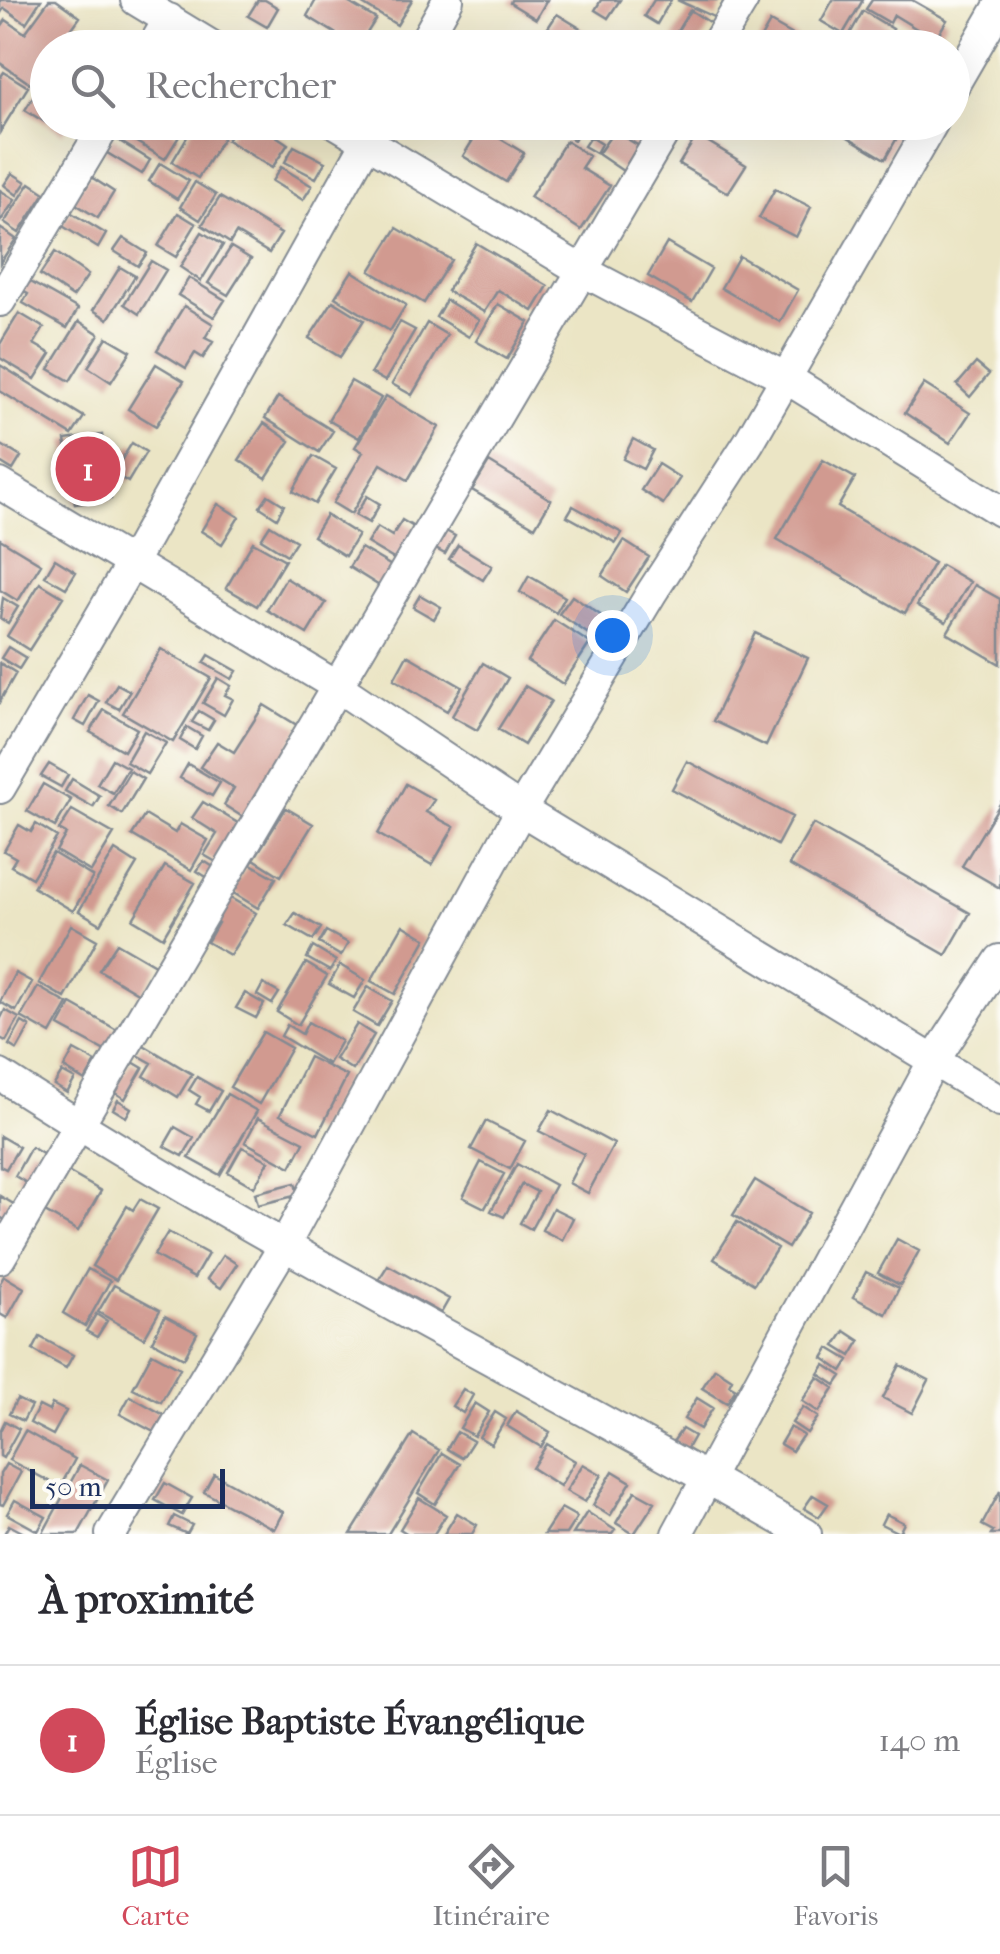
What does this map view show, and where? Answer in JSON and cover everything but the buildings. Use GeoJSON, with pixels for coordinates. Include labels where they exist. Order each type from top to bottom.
{"type":"FeatureCollection","features":[{"type":"Feature","properties":{"kind":"street"},"geometry":{"type":"LineString","coordinates":[[136,0],[186,30]]}},
{"type":"Feature","properties":{"kind":"street"},"geometry":{"type":"LineString","coordinates":[[431,30],[448,0]]}},
{"type":"Feature","properties":{"kind":"street"},"geometry":{"type":"LineString","coordinates":[[725,30],[743,0]]}},
{"type":"Feature","properties":{"kind":"street"},"geometry":{"type":"LineString","coordinates":[[970,57],[1000,5]]}},
{"type":"Feature","properties":{"kind":"street"},"geometry":{"type":"LineString","coordinates":[[163,30],[169,19]]}},
{"type":"Feature","properties":{"kind":"street"},"geometry":{"type":"LineString","coordinates":[[0,301],[96,140]]}},
{"type":"Feature","properties":{"kind":"street"},"geometry":{"type":"LineString","coordinates":[[0,788],[131,564],[368,140]]}},
{"type":"Feature","properties":{"kind":"street"},"geometry":{"type":"LineString","coordinates":[[383,140],[582,270],[786,378],[1000,511]]}},
{"type":"Feature","properties":{"kind":"street"},"geometry":{"type":"LineString","coordinates":[[0,1258],[659,140]]}},
{"type":"Feature","properties":{"kind":"street"},"geometry":{"type":"LineString","coordinates":[[111,1534],[284,1246],[521,810],[786,378],[923,140]]}},
{"type":"Feature","properties":{"kind":"street"},"geometry":{"type":"LineString","coordinates":[[0,484],[338,687],[521,810],[1000,1102]]}},
{"type":"Feature","properties":{"kind":"street"},"geometry":{"type":"LineString","coordinates":[[676,1534],[933,1062],[1000,960]]}},
{"type":"Feature","properties":{"kind":"street"},"geometry":{"type":"LineString","coordinates":[[0,1075],[284,1246],[806,1534]]}},
{"type":"Feature","properties":{"kind":"place","name":"Église Baptiste Évangélique"},"geometry":{"type":"Point","coordinates":[88,469]}}]}
